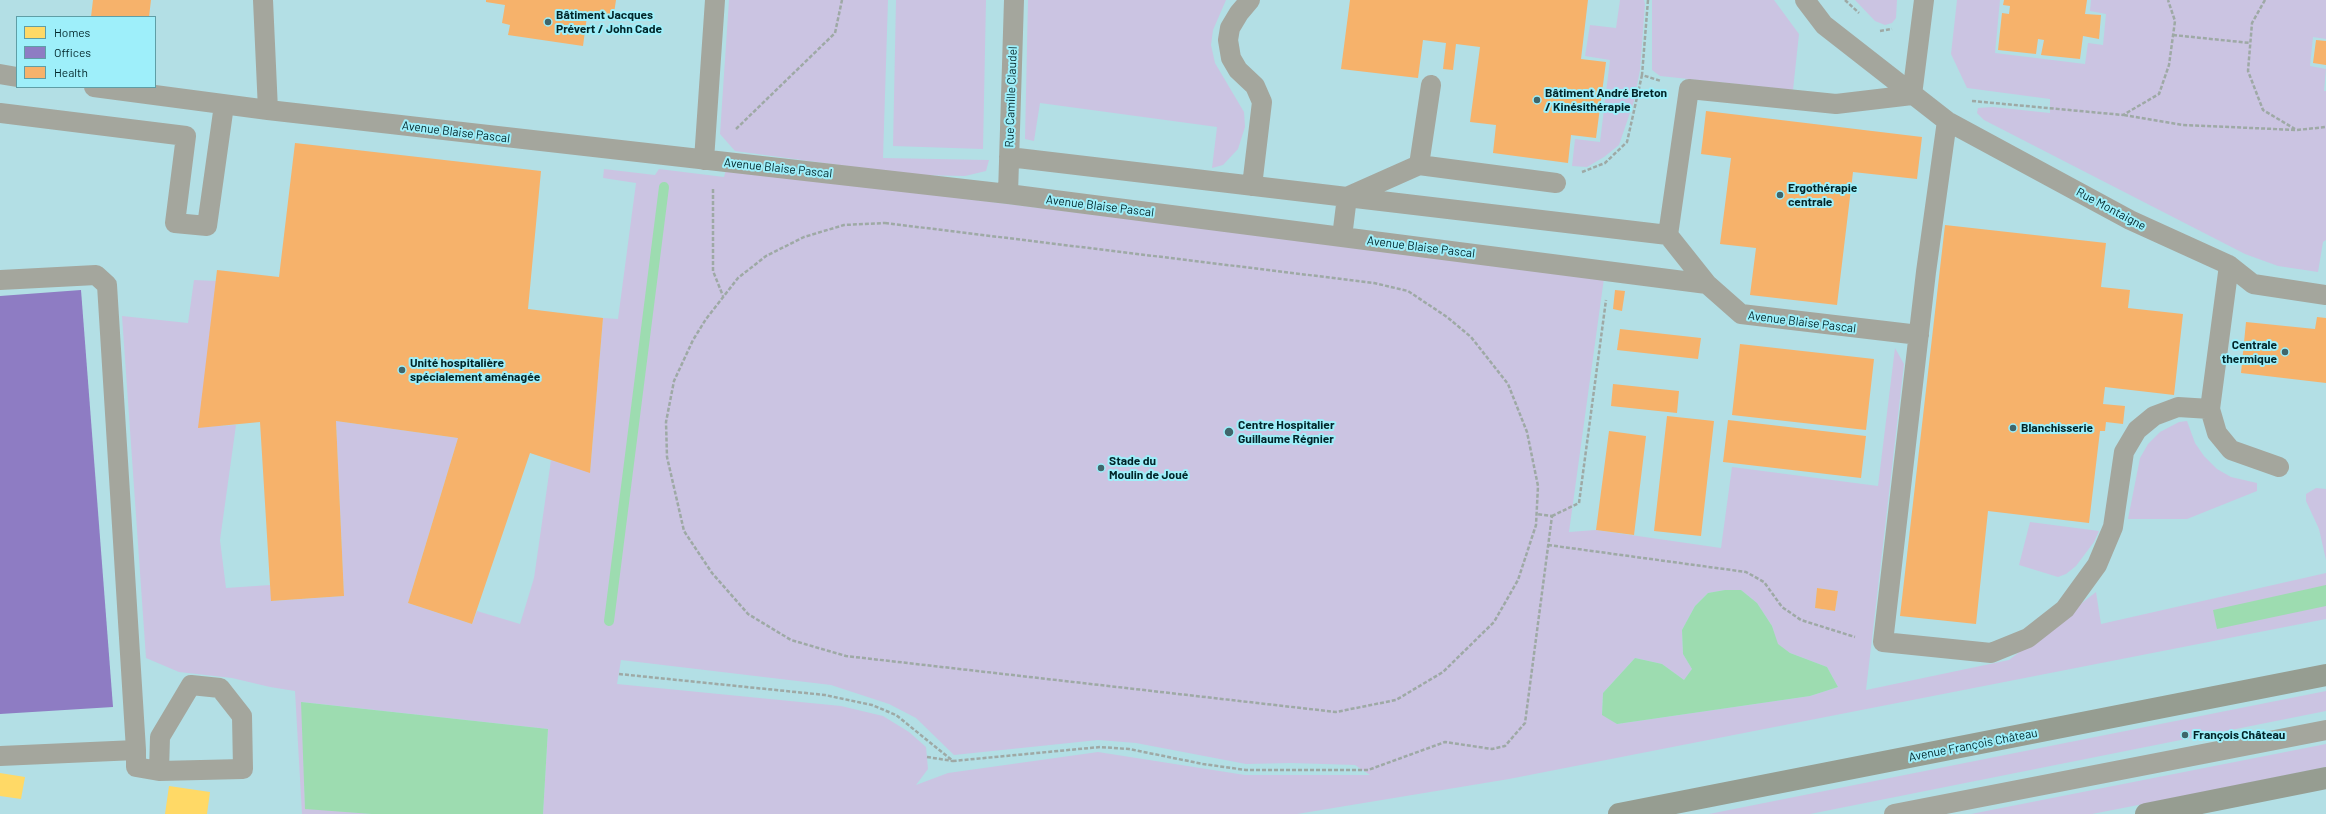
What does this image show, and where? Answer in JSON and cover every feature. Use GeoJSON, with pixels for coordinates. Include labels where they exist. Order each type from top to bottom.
{"type":"FeatureCollection","features":[{"type":"Feature","properties":{"kind":"main road","name":"Avenue François Château"},"geometry":{"type":"LineString","coordinates":[[1619,814],[2326,675]]}},
{"type":"Feature","properties":{"kind":"main road"},"geometry":{"type":"LineString","coordinates":[[2146,814],[2326,778]]}},
{"type":"Feature","properties":{"kind":"lane"},"geometry":{"type":"LineString","coordinates":[[263,0],[268,110]]}},
{"type":"Feature","properties":{"kind":"lane"},"geometry":{"type":"LineString","coordinates":[[704,160],[715,0]]}},
{"type":"Feature","properties":{"kind":"lane","name":"Rue Camille Claudel"},"geometry":{"type":"LineString","coordinates":[[1008,194],[1014,0]]}},
{"type":"Feature","properties":{"kind":"lane"},"geometry":{"type":"LineString","coordinates":[[1250,0],[1239,13],[1230,28],[1228,40],[1231,58],[1238,70],[1255,86],[1262,102],[1252,186]]}},
{"type":"Feature","properties":{"kind":"lane","name":"Rue Montaigne"},"geometry":{"type":"LineString","coordinates":[[1805,0],[1824,25],[1947,121],[2130,220],[2229,265],[2253,284],[2326,295]]}},
{"type":"Feature","properties":{"kind":"lane"},"geometry":{"type":"LineString","coordinates":[[1668,235],[1689,89],[1836,104],[1912,95],[1924,0]]}},
{"type":"Feature","properties":{"kind":"lane"},"geometry":{"type":"LineString","coordinates":[[0,74],[16,77]]}},
{"type":"Feature","properties":{"kind":"lane"},"geometry":{"type":"LineString","coordinates":[[1420,165],[1431,85]]}},
{"type":"Feature","properties":{"kind":"lane","name":"Avenue Blaise Pascal"},"geometry":{"type":"LineString","coordinates":[[101,88],[224,105],[1008,194],[1708,284],[1741,314],[1919,335]]}},
{"type":"Feature","properties":{"kind":"lane"},"geometry":{"type":"LineString","coordinates":[[0,113],[186,136],[175,223],[207,226],[224,105]]}},
{"type":"Feature","properties":{"kind":"lane"},"geometry":{"type":"LineString","coordinates":[[1947,121],[1919,335],[1883,642],[1991,653],[2028,638],[2064,609],[2097,565],[2113,527],[2124,452],[2137,430],[2154,416],[2178,407],[2210,409]]}},
{"type":"Feature","properties":{"kind":"lane"},"geometry":{"type":"LineString","coordinates":[[1009,157],[1668,235],[1708,284]]}},
{"type":"Feature","properties":{"kind":"lane"},"geometry":{"type":"LineString","coordinates":[[1347,197],[1420,165],[1556,183]]}},
{"type":"Feature","properties":{"kind":"lane"},"geometry":{"type":"LineString","coordinates":[[1342,237],[1347,197]]}},
{"type":"Feature","properties":{"kind":"lane"},"geometry":{"type":"LineString","coordinates":[[2229,265],[2210,409],[2217,433],[2231,450],[2279,467]]}},
{"type":"Feature","properties":{"kind":"lane"},"geometry":{"type":"LineString","coordinates":[[0,280],[96,275],[108,285],[136,766],[159,771],[243,769],[242,716],[220,688],[192,686],[160,737],[159,771]]}},
{"type":"Feature","properties":{"kind":"lane"},"geometry":{"type":"LineString","coordinates":[[1894,814],[2326,730]]}},
{"type":"Feature","properties":{"kind":"lane"},"geometry":{"type":"LineString","coordinates":[[0,756],[136,750]]}},
{"type":"Feature","properties":{"kind":"path"},"geometry":{"type":"LineString","coordinates":[[1556,183],[1606,163],[1626,142],[1642,75],[1648,0]]}},
{"type":"Feature","properties":{"kind":"path"},"geometry":{"type":"LineString","coordinates":[[2123,115],[2159,94],[2169,66],[2175,21],[2168,0]]}},
{"type":"Feature","properties":{"kind":"path"},"geometry":{"type":"LineString","coordinates":[[2265,0],[2252,23],[2248,71],[2263,110],[2297,130]]}},
{"type":"Feature","properties":{"kind":"path"},"geometry":{"type":"LineString","coordinates":[[2173,35],[2250,43]]}},
{"type":"Feature","properties":{"kind":"path"},"geometry":{"type":"LineString","coordinates":[[1642,75],[1689,89]]}},
{"type":"Feature","properties":{"kind":"path"},"geometry":{"type":"LineString","coordinates":[[1967,100],[2123,115],[2183,125],[2297,130],[2326,127]]}},
{"type":"Feature","properties":{"kind":"path"},"geometry":{"type":"LineString","coordinates":[[885,223],[1374,283],[1408,291],[1447,317],[1470,337],[1508,384],[1527,432],[1538,486],[1536,514],[1536,525],[1518,580],[1501,610],[1494,622],[1444,672],[1396,700],[1336,712],[846,656],[791,640],[748,614],[712,573],[684,531],[666,457],[666,422],[674,381],[692,340],[706,319],[738,278],[772,252],[804,238],[844,225],[885,223]]}},
{"type":"Feature","properties":{"kind":"path"},"geometry":{"type":"LineString","coordinates":[[1536,514],[1552,516],[1579,503],[1610,271]]}},
{"type":"Feature","properties":{"kind":"path"},"geometry":{"type":"LineString","coordinates":[[927,757],[954,761],[1100,747],[1129,749],[1203,764],[1246,770],[1368,770],[1445,742],[1492,749],[1505,746],[1525,723],[1552,516]]}},
{"type":"Feature","properties":{"kind":"path"},"geometry":{"type":"LineString","coordinates":[[1548,545],[1746,572],[1764,582],[1782,607],[1801,620],[1843,635],[1883,642]]}},
{"type":"Feature","properties":{"kind":"path"},"geometry":{"type":"LineString","coordinates":[[619,674],[825,695],[872,705],[896,715],[954,761]]}},
{"type":"Feature","properties":{"kind":"shaded area"},"geometry":{"type":"Polygon","coordinates":[[[729,0],[888,0],[883,158],[989,160],[986,171],[965,176],[913,175],[735,151],[720,134],[729,0]]]}},
{"type":"Feature","properties":{"kind":"shaded area"},"geometry":{"type":"Polygon","coordinates":[[[896,0],[986,0],[983,149],[893,146],[896,0]]]}},
{"type":"Feature","properties":{"kind":"shaded area"},"geometry":{"type":"Polygon","coordinates":[[[1028,0],[1226,0],[1213,30],[1211,45],[1215,63],[1244,112],[1245,127],[1238,149],[1223,165],[1212,168],[1217,127],[1040,103],[1034,141],[1025,139],[1028,0]]]}},
{"type":"Feature","properties":{"kind":"shaded area"},"geometry":{"type":"Polygon","coordinates":[[[1620,0],[1644,0],[1645,4],[1640,70],[1634,101],[1619,145],[1604,157],[1587,167],[1572,166],[1575,139],[1600,142],[1610,60],[1585,56],[1590,25],[1616,28],[1620,0]]]}},
{"type":"Feature","properties":{"kind":"shaded area"},"geometry":{"type":"Polygon","coordinates":[[[1652,0],[1774,0],[1799,34],[1793,90],[1660,76],[1652,70],[1652,0]]]}},
{"type":"Feature","properties":{"kind":"shaded area"},"geometry":{"type":"Polygon","coordinates":[[[1855,0],[1897,0],[1896,18],[1892,23],[1885,25],[1875,21],[1855,0]]]}},
{"type":"Feature","properties":{"kind":"shaded area"},"geometry":{"type":"Polygon","coordinates":[[[1957,0],[2000,0],[1995,53],[2085,64],[2088,43],[2103,45],[2106,14],[2090,11],[2091,0],[2326,0],[2326,39],[2313,37],[2310,66],[2326,69],[2324,91],[2326,91],[2326,240],[2323,242],[2318,272],[2278,266],[2245,254],[1984,120],[1977,113],[1978,108],[1993,107],[2050,113],[2050,99],[1967,88],[1951,54],[1957,0]]]}},
{"type":"Feature","properties":{"kind":"shaded area"},"geometry":{"type":"Polygon","coordinates":[[[604,169],[655,175],[659,169],[724,177],[726,169],[1604,278],[1569,532],[1596,530],[1721,548],[1732,467],[1878,486],[1895,348],[1904,364],[1866,690],[2009,660],[2096,592],[2101,624],[2326,573],[2326,619],[1509,779],[1297,814],[543,814],[548,729],[302,702],[305,808],[372,814],[302,814],[295,691],[232,678],[179,672],[146,658],[122,316],[188,323],[194,280],[216,281],[199,427],[236,425],[220,540],[226,588],[270,585],[272,601],[344,596],[336,421],[458,438],[408,603],[472,624],[477,611],[520,624],[534,578],[551,460],[590,472],[603,318],[618,319],[636,183],[603,178],[604,169]],[[1817,588],[1815,608],[1835,611],[1838,591],[1817,588]],[[1725,590],[1708,593],[1695,606],[1682,630],[1683,654],[1692,669],[1684,680],[1662,664],[1635,658],[1603,693],[1602,714],[1617,724],[1810,696],[1838,687],[1827,667],[1790,653],[1777,644],[1772,626],[1757,603],[1741,590],[1725,590]],[[621,660],[617,684],[841,706],[883,716],[909,732],[926,747],[928,769],[916,785],[948,773],[1098,752],[1245,775],[1370,775],[1355,765],[1291,763],[1246,764],[1136,743],[1098,740],[954,755],[916,718],[889,704],[831,685],[621,660]]]}},
{"type":"Feature","properties":{"kind":"shaded area"},"geometry":{"type":"Polygon","coordinates":[[[2187,421],[2195,443],[2204,456],[2217,469],[2231,477],[2257,483],[2257,491],[2187,519],[2128,519],[2140,458],[2148,444],[2160,432],[2179,422],[2187,421]]]}},
{"type":"Feature","properties":{"kind":"shaded area"},"geometry":{"type":"Polygon","coordinates":[[[2316,488],[2326,489],[2326,560],[2319,529],[2306,501],[2306,494],[2316,488]]]}},
{"type":"Feature","properties":{"kind":"shaded area"},"geometry":{"type":"Polygon","coordinates":[[[2030,522],[2099,531],[2094,542],[2076,566],[2066,574],[2058,577],[2019,565],[2030,522]]]}},
{"type":"Feature","properties":{"kind":"shaded area"},"geometry":{"type":"Polygon","coordinates":[[[2326,585],[2326,606],[2217,629],[2213,610],[2326,585]]]}},
{"type":"Feature","properties":{"kind":"shaded area"},"geometry":{"type":"Polygon","coordinates":[[[1725,590],[1741,590],[1757,603],[1772,626],[1778,644],[1790,653],[1827,667],[1838,687],[1810,696],[1617,724],[1602,715],[1603,693],[1635,658],[1662,664],[1684,680],[1692,669],[1683,654],[1682,630],[1695,606],[1708,593],[1725,590]]]}},
{"type":"Feature","properties":{"kind":"shaded area"},"geometry":{"type":"Polygon","coordinates":[[[2326,691],[2326,711],[1810,814],[1709,814],[2326,691]]]}},
{"type":"Feature","properties":{"kind":"shaded area"},"geometry":{"type":"Polygon","coordinates":[[[301,702],[548,729],[543,814],[372,814],[305,809],[301,702]]]}},
{"type":"Feature","properties":{"kind":"shaded area"},"geometry":{"type":"Polygon","coordinates":[[[2326,744],[2326,767],[2205,792],[2092,814],[1971,814],[2326,744]]]}},
{"type":"Feature","properties":{"kind":"building: Homes"},"geometry":{"type":"Polygon","coordinates":[[[0,773],[25,777],[21,799],[0,796],[0,773]]]}},
{"type":"Feature","properties":{"kind":"building: Homes"},"geometry":{"type":"Polygon","coordinates":[[[169,786],[210,792],[207,814],[165,814],[169,786]]]}},
{"type":"Feature","properties":{"kind":"building: Offices"},"geometry":{"type":"Polygon","coordinates":[[[81,290],[113,707],[0,714],[0,296],[81,290]]]}},
{"type":"Feature","properties":{"kind":"building: Health"},"geometry":{"type":"Polygon","coordinates":[[[93,0],[151,0],[149,16],[91,16],[93,0]]]}},
{"type":"Feature","properties":{"kind":"building: Health","name":"Bâtiment Jacques Prévert / John Cade"},"geometry":{"type":"Polygon","coordinates":[[[486,0],[616,0],[613,20],[587,16],[583,46],[508,35],[510,25],[502,23],[505,5],[486,2],[486,0]]]}},
{"type":"Feature","properties":{"kind":"building: Health","name":"Bâtiment André Breton / Kinésithérapie"},"geometry":{"type":"Polygon","coordinates":[[[1350,0],[1588,0],[1581,59],[1606,62],[1596,138],[1571,135],[1568,163],[1493,153],[1496,125],[1470,122],[1480,47],[1456,44],[1453,70],[1443,69],[1446,43],[1423,40],[1418,78],[1341,69],[1350,0]]]}},
{"type":"Feature","properties":{"kind":"building: Health"},"geometry":{"type":"Polygon","coordinates":[[[2004,0],[2087,0],[2085,14],[2101,15],[2099,39],[2083,36],[2080,59],[2041,55],[2044,40],[2038,39],[2036,54],[1998,50],[2002,13],[2009,14],[2010,6],[2003,5],[2004,0]]]}},
{"type":"Feature","properties":{"kind":"building: Health"},"geometry":{"type":"Polygon","coordinates":[[[2316,40],[2326,41],[2326,65],[2313,63],[2316,40]]]}},
{"type":"Feature","properties":{"kind":"building: Health","name":"Ergothérapie centrale"},"geometry":{"type":"Polygon","coordinates":[[[1706,111],[1922,137],[1917,179],[1853,172],[1837,305],[1750,295],[1756,248],[1720,244],[1731,158],[1701,154],[1706,111]]]}},
{"type":"Feature","properties":{"kind":"building: Health","name":"Unité hospitalière spécialement aménagée"},"geometry":{"type":"Polygon","coordinates":[[[295,143],[541,171],[528,309],[603,318],[590,473],[530,453],[472,624],[408,603],[458,438],[336,421],[344,596],[271,601],[260,422],[198,428],[217,270],[279,277],[295,143]]]}},
{"type":"Feature","properties":{"kind":"building: Health","name":"Blanchisserie"},"geometry":{"type":"Polygon","coordinates":[[[1945,225],[2106,243],[2101,287],[2130,290],[2128,308],[2183,314],[2174,395],[2105,387],[2103,404],[2125,406],[2123,424],[2106,422],[2105,431],[2100,431],[2089,523],[1988,511],[1976,624],[1900,616],[1945,225]]]}},
{"type":"Feature","properties":{"kind":"building: Health"},"geometry":{"type":"Polygon","coordinates":[[[1615,290],[1625,291],[1622,311],[1613,309],[1615,290]]]}},
{"type":"Feature","properties":{"kind":"building: Health","name":"Centrale thermique"},"geometry":{"type":"Polygon","coordinates":[[[2317,317],[2326,318],[2326,383],[2241,373],[2246,322],[2315,329],[2317,317]]]}},
{"type":"Feature","properties":{"kind":"building: Health"},"geometry":{"type":"Polygon","coordinates":[[[1620,329],[1701,338],[1698,359],[1617,350],[1620,329]]]}},
{"type":"Feature","properties":{"kind":"building: Health"},"geometry":{"type":"Polygon","coordinates":[[[1740,344],[1874,359],[1866,430],[1732,415],[1740,344]]]}},
{"type":"Feature","properties":{"kind":"building: Health"},"geometry":{"type":"Polygon","coordinates":[[[1613,384],[1679,391],[1677,413],[1611,406],[1613,384]]]}},
{"type":"Feature","properties":{"kind":"building: Health"},"geometry":{"type":"Polygon","coordinates":[[[1667,416],[1714,421],[1701,536],[1654,531],[1667,416]]]}},
{"type":"Feature","properties":{"kind":"building: Health"},"geometry":{"type":"Polygon","coordinates":[[[1728,420],[1866,436],[1861,478],[1723,462],[1728,420]]]}},
{"type":"Feature","properties":{"kind":"building: Health"},"geometry":{"type":"Polygon","coordinates":[[[1609,431],[1646,436],[1634,535],[1596,530],[1609,431]]]}},
{"type":"Feature","properties":{"kind":"building: Health"},"geometry":{"type":"Polygon","coordinates":[[[1817,588],[1838,591],[1835,611],[1815,608],[1817,588]]]}},
{"type":"Feature","properties":{"kind":"waterway"},"geometry":{"type":"LineString","coordinates":[[609,621],[664,187]]}},
{"type":"Feature","properties":{"kind":"place","name":"Bâtiment Jacques Prévert / John Cade"},"geometry":{"type":"Point","coordinates":[548,22]}},
{"type":"Feature","properties":{"kind":"place","name":"Bâtiment André Breton / Kinésithérapie"},"geometry":{"type":"Point","coordinates":[1537,100]}},
{"type":"Feature","properties":{"kind":"place","name":"Ergothérapie centrale"},"geometry":{"type":"Point","coordinates":[1780,195]}},
{"type":"Feature","properties":{"kind":"place","name":"Centrale thermique"},"geometry":{"type":"Point","coordinates":[2285,352]}},
{"type":"Feature","properties":{"kind":"place","name":"Unité hospitalière spécialement aménagée"},"geometry":{"type":"Point","coordinates":[402,370]}},
{"type":"Feature","properties":{"kind":"place","name":"Blanchisserie"},"geometry":{"type":"Point","coordinates":[2013,428]}},
{"type":"Feature","properties":{"kind":"place","name":"Centre Hospitalier Guillaume Régnier"},"geometry":{"type":"Point","coordinates":[1229,432]}},
{"type":"Feature","properties":{"kind":"place","name":"Stade du Moulin de Joué"},"geometry":{"type":"Point","coordinates":[1101,468]}},
{"type":"Feature","properties":{"kind":"place","name":"François Château"},"geometry":{"type":"Point","coordinates":[2185,735]}}]}
